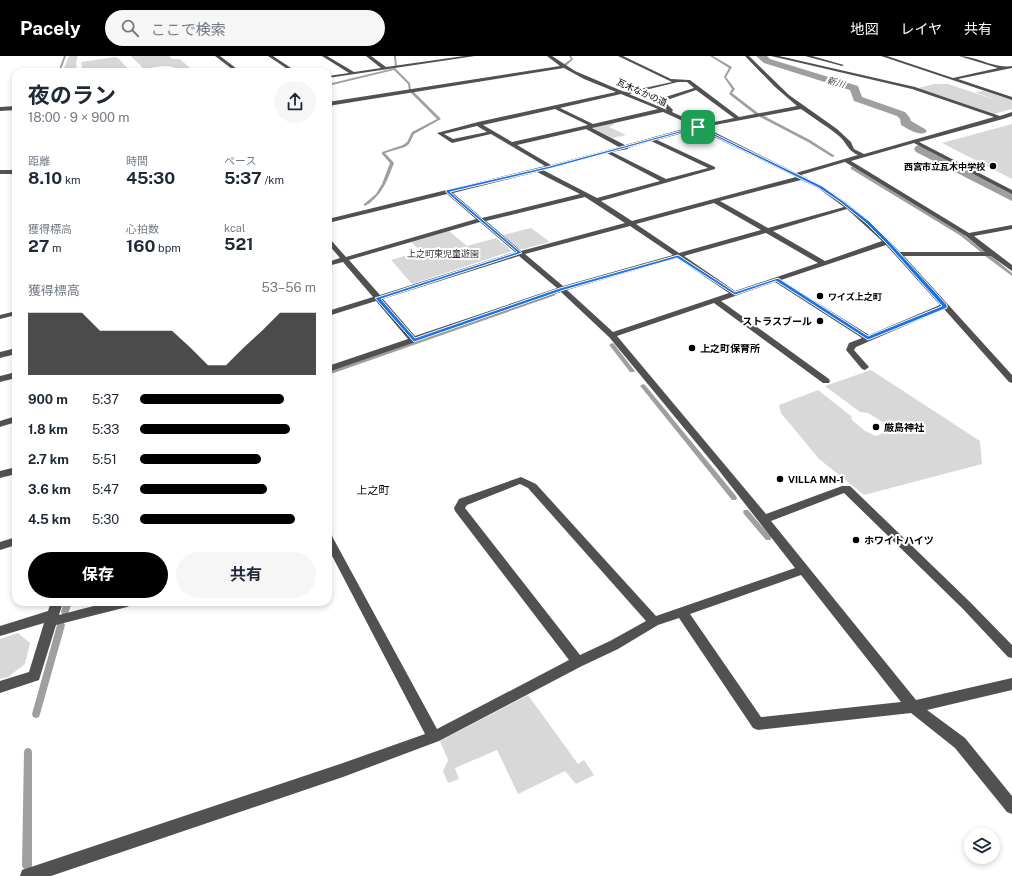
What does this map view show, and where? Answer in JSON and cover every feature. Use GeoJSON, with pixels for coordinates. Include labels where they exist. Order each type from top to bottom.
{"type":"FeatureCollection","features":[{"type":"Feature","properties":{"kind":"street"},"geometry":{"type":"LineString","coordinates":[[217,56],[234,68]]}},
{"type":"Feature","properties":{"kind":"street"},"geometry":{"type":"LineString","coordinates":[[270,56],[289,68]]}},
{"type":"Feature","properties":{"kind":"street"},"geometry":{"type":"LineString","coordinates":[[324,56],[354,74]]}},
{"type":"Feature","properties":{"kind":"street"},"geometry":{"type":"LineString","coordinates":[[368,56],[385,69]]}},
{"type":"Feature","properties":{"kind":"street"},"geometry":{"type":"LineString","coordinates":[[332,77],[473,56]]}},
{"type":"Feature","properties":{"kind":"street","name":"瓦木なかの道"},"geometry":{"type":"LineString","coordinates":[[549,56],[562,67],[571,72],[625,93],[670,113],[820,187],[849,207],[868,222],[888,242],[1012,380]]}},
{"type":"Feature","properties":{"kind":"street"},"geometry":{"type":"LineString","coordinates":[[588,56],[598,56]]}},
{"type":"Feature","properties":{"kind":"street"},"geometry":{"type":"LineString","coordinates":[[620,56],[670,80],[688,81],[738,119]]}},
{"type":"Feature","properties":{"kind":"street"},"geometry":{"type":"LineString","coordinates":[[747,56],[761,71],[801,107],[824,122],[840,135],[850,145],[852,150],[864,156]]}},
{"type":"Feature","properties":{"kind":"street"},"geometry":{"type":"LineString","coordinates":[[777,56],[925,91],[1001,118]]}},
{"type":"Feature","properties":{"kind":"street"},"geometry":{"type":"LineString","coordinates":[[807,56],[847,66]]}},
{"type":"Feature","properties":{"kind":"street"},"geometry":{"type":"LineString","coordinates":[[883,56],[1012,99]]}},
{"type":"Feature","properties":{"kind":"street"},"geometry":{"type":"LineString","coordinates":[[961,56],[1003,69]]}},
{"type":"Feature","properties":{"kind":"street"},"geometry":{"type":"LineString","coordinates":[[332,103],[562,67]]}},
{"type":"Feature","properties":{"kind":"street"},"geometry":{"type":"LineString","coordinates":[[953,79],[1012,67]]}},
{"type":"Feature","properties":{"kind":"street"},"geometry":{"type":"LineString","coordinates":[[859,75],[870,71]]}},
{"type":"Feature","properties":{"kind":"street"},"geometry":{"type":"LineString","coordinates":[[493,132],[452,141],[440,133],[682,80]]}},
{"type":"Feature","properties":{"kind":"street"},"geometry":{"type":"LineString","coordinates":[[670,113],[672,110],[661,100],[697,88]]}},
{"type":"Feature","properties":{"kind":"street"},"geometry":{"type":"LineString","coordinates":[[555,107],[626,148]]}},
{"type":"Feature","properties":{"kind":"street"},"geometry":{"type":"LineString","coordinates":[[332,220],[626,148],[698,127],[801,107]]}},
{"type":"Feature","properties":{"kind":"street"},"geometry":{"type":"LineString","coordinates":[[0,109],[12,108]]}},
{"type":"Feature","properties":{"kind":"street"},"geometry":{"type":"LineString","coordinates":[[512,144],[663,110]]}},
{"type":"Feature","properties":{"kind":"street"},"geometry":{"type":"LineString","coordinates":[[794,175],[1012,114]]}},
{"type":"Feature","properties":{"kind":"street"},"geometry":{"type":"LineString","coordinates":[[478,124],[550,167]]}},
{"type":"Feature","properties":{"kind":"street"},"geometry":{"type":"LineString","coordinates":[[596,200],[713,168],[653,140]]}},
{"type":"Feature","properties":{"kind":"street"},"geometry":{"type":"LineString","coordinates":[[916,142],[1012,192]]}},
{"type":"Feature","properties":{"kind":"street"},"geometry":{"type":"LineString","coordinates":[[608,152],[665,181]]}},
{"type":"Feature","properties":{"kind":"street"},"geometry":{"type":"LineString","coordinates":[[847,161],[968,235],[1012,269]]}},
{"type":"Feature","properties":{"kind":"street"},"geometry":{"type":"LineString","coordinates":[[538,170],[596,200],[735,294]]}},
{"type":"Feature","properties":{"kind":"street"},"geometry":{"type":"LineString","coordinates":[[0,172],[12,172]]}},
{"type":"Feature","properties":{"kind":"street"},"geometry":{"type":"LineString","coordinates":[[332,313],[520,253],[801,178]]}},
{"type":"Feature","properties":{"kind":"street"},"geometry":{"type":"LineString","coordinates":[[447,191],[562,289],[612,335],[764,519],[913,707],[960,743],[1012,807]]}},
{"type":"Feature","properties":{"kind":"street"},"geometry":{"type":"LineString","coordinates":[[332,263],[481,220],[586,195]]}},
{"type":"Feature","properties":{"kind":"street"},"geometry":{"type":"LineString","coordinates":[[715,201],[824,263]]}},
{"type":"Feature","properties":{"kind":"street"},"geometry":{"type":"LineString","coordinates":[[332,368],[562,289],[849,207]]}},
{"type":"Feature","properties":{"kind":"street"},"geometry":{"type":"LineString","coordinates":[[968,235],[1012,227]]}},
{"type":"Feature","properties":{"kind":"street"},"geometry":{"type":"LineString","coordinates":[[612,335],[888,242]]}},
{"type":"Feature","properties":{"kind":"street"},"geometry":{"type":"LineString","coordinates":[[332,245],[414,340]]}},
{"type":"Feature","properties":{"kind":"street"},"geometry":{"type":"LineString","coordinates":[[899,254],[993,254]]}},
{"type":"Feature","properties":{"kind":"street"},"geometry":{"type":"LineString","coordinates":[[776,280],[868,338]]}},
{"type":"Feature","properties":{"kind":"street"},"geometry":{"type":"LineString","coordinates":[[715,300],[826,381]]}},
{"type":"Feature","properties":{"kind":"street"},"geometry":{"type":"LineString","coordinates":[[865,367],[850,350],[852,345],[945,306]]}},
{"type":"Feature","properties":{"kind":"street"},"geometry":{"type":"LineString","coordinates":[[0,317],[12,314]]}},
{"type":"Feature","properties":{"kind":"street"},"geometry":{"type":"LineString","coordinates":[[0,355],[12,352]]}},
{"type":"Feature","properties":{"kind":"street"},"geometry":{"type":"LineString","coordinates":[[0,379],[12,376]]}},
{"type":"Feature","properties":{"kind":"street"},"geometry":{"type":"LineString","coordinates":[[0,424],[12,420]]}},
{"type":"Feature","properties":{"kind":"street"},"geometry":{"type":"LineString","coordinates":[[0,475],[12,471]]}},
{"type":"Feature","properties":{"kind":"street"},"geometry":{"type":"LineString","coordinates":[[578,662],[459,508],[463,502],[522,480],[532,486],[654,622]]}},
{"type":"Feature","properties":{"kind":"street"},"geometry":{"type":"LineString","coordinates":[[764,519],[846,489],[966,605],[1012,653]]}},
{"type":"Feature","properties":{"kind":"street"},"geometry":{"type":"LineString","coordinates":[[0,546],[12,542]]}},
{"type":"Feature","properties":{"kind":"street"},"geometry":{"type":"LineString","coordinates":[[332,546],[434,737]]}},
{"type":"Feature","properties":{"kind":"street"},"geometry":{"type":"LineString","coordinates":[[28,876],[336,773],[434,737],[578,662],[614,645],[654,622],[804,569]]}},
{"type":"Feature","properties":{"kind":"street"},"geometry":{"type":"LineString","coordinates":[[0,687],[34,676],[55,606]]}},
{"type":"Feature","properties":{"kind":"street"},"geometry":{"type":"LineString","coordinates":[[0,631],[109,606]]}},
{"type":"Feature","properties":{"kind":"street"},"geometry":{"type":"LineString","coordinates":[[682,613],[758,724],[913,707],[1012,684]]}},
{"type":"Feature","properties":{"kind":"green space"},"geometry":{"type":"Polygon","coordinates":[[[69,56],[78,56],[76,62],[77,68],[64,68],[69,56]]]}},
{"type":"Feature","properties":{"kind":"green space"},"geometry":{"type":"Polygon","coordinates":[[[131,56],[169,56],[172,59],[180,59],[190,68],[159,66],[143,68],[131,56]]]}},
{"type":"Feature","properties":{"kind":"green space"},"geometry":{"type":"Polygon","coordinates":[[[115,57],[118,58],[127,68],[82,68],[81,62],[115,57]]]}},
{"type":"Feature","properties":{"kind":"green space"},"geometry":{"type":"Polygon","coordinates":[[[934,84],[948,84],[999,101],[975,92],[983,91],[1012,100],[1012,109],[994,114],[918,88],[934,84]]]}},
{"type":"Feature","properties":{"kind":"green space"},"geometry":{"type":"Polygon","coordinates":[[[612,123],[615,124],[609,127],[626,135],[613,138],[594,129],[594,127],[612,123]]]}},
{"type":"Feature","properties":{"kind":"green space","name":"西宮市立瓦木中学校"},"geometry":{"type":"Polygon","coordinates":[[[1012,124],[1012,179],[942,143],[1012,124]]]}},
{"type":"Feature","properties":{"kind":"green space"},"geometry":{"type":"Polygon","coordinates":[[[531,228],[550,242],[519,249],[503,235],[531,228]]]}},
{"type":"Feature","properties":{"kind":"green space","name":"上之町東児童遊園"},"geometry":{"type":"Polygon","coordinates":[[[449,231],[467,246],[496,238],[512,251],[412,284],[391,260],[421,251],[411,242],[449,231]]]}},
{"type":"Feature","properties":{"kind":"green space","name":"厳島神社"},"geometry":{"type":"Polygon","coordinates":[[[871,370],[980,441],[982,464],[864,495],[819,459],[781,413],[779,405],[818,390],[851,416],[852,420],[865,431],[876,436],[890,430],[889,426],[868,413],[860,412],[825,386],[871,370]]]}},
{"type":"Feature","properties":{"kind":"green space"},"geometry":{"type":"Polygon","coordinates":[[[18,633],[30,643],[25,664],[8,677],[0,679],[0,639],[18,633]]]}},
{"type":"Feature","properties":{"kind":"green space"},"geometry":{"type":"Polygon","coordinates":[[[528,695],[578,764],[584,760],[594,775],[576,784],[565,771],[518,794],[497,750],[455,768],[459,779],[448,783],[443,771],[448,760],[440,741],[528,695]]]}},
{"type":"Feature","properties":{"kind":"waterway"},"geometry":{"type":"LineString","coordinates":[[60,68],[65,56]]}},
{"type":"Feature","properties":{"kind":"waterway"},"geometry":{"type":"LineString","coordinates":[[395,56],[396,66]]}},
{"type":"Feature","properties":{"kind":"waterway"},"geometry":{"type":"LineString","coordinates":[[565,65],[572,59],[570,56]]}},
{"type":"Feature","properties":{"kind":"waterway"},"geometry":{"type":"LineString","coordinates":[[711,56],[731,68],[725,77],[734,89],[730,93],[757,114]]}},
{"type":"Feature","properties":{"kind":"waterway","name":"新川"},"geometry":{"type":"LineString","coordinates":[[761,56],[767,61],[854,88],[858,99],[901,114],[905,118],[905,123],[921,131]]}},
{"type":"Feature","properties":{"kind":"waterway"},"geometry":{"type":"LineString","coordinates":[[332,84],[395,69],[409,84],[410,90]]}},
{"type":"Feature","properties":{"kind":"waterway"},"geometry":{"type":"LineString","coordinates":[[365,205],[377,195],[384,184],[392,163],[383,153],[404,146],[408,143],[413,133],[439,119],[412,92]]}},
{"type":"Feature","properties":{"kind":"waterway"},"geometry":{"type":"LineString","coordinates":[[761,116],[809,141],[833,156]]}},
{"type":"Feature","properties":{"kind":"waterway","name":"新川"},"geometry":{"type":"LineString","coordinates":[[920,149],[1012,197]]}},
{"type":"Feature","properties":{"kind":"waterway"},"geometry":{"type":"LineString","coordinates":[[852,168],[962,235],[983,252]]}},
{"type":"Feature","properties":{"kind":"waterway"},"geometry":{"type":"LineString","coordinates":[[987,255],[1012,275]]}},
{"type":"Feature","properties":{"kind":"waterway"},"geometry":{"type":"LineString","coordinates":[[332,372],[554,295]]}},
{"type":"Feature","properties":{"kind":"waterway"},"geometry":{"type":"LineString","coordinates":[[612,345],[632,371]]}},
{"type":"Feature","properties":{"kind":"waterway"},"geometry":{"type":"LineString","coordinates":[[643,386],[734,498]]}},
{"type":"Feature","properties":{"kind":"waterway"},"geometry":{"type":"LineString","coordinates":[[746,512],[768,538]]}},
{"type":"Feature","properties":{"kind":"waterway"},"geometry":{"type":"LineString","coordinates":[[65,612],[67,606]]}},
{"type":"Feature","properties":{"kind":"waterway"},"geometry":{"type":"LineString","coordinates":[[36,714],[61,625]]}},
{"type":"Feature","properties":{"kind":"waterway"},"geometry":{"type":"LineString","coordinates":[[27,866],[28,752]]}},
{"type":"Feature","properties":{"kind":"place","name":"西宮市立瓦木中学校"},"geometry":{"type":"Point","coordinates":[993,166]}},
{"type":"Feature","properties":{"kind":"place","name":"ワイズ上之町"},"geometry":{"type":"Point","coordinates":[820,296]}},
{"type":"Feature","properties":{"kind":"place","name":"ストラスブール"},"geometry":{"type":"Point","coordinates":[820,321]}},
{"type":"Feature","properties":{"kind":"place","name":"上之町保育所"},"geometry":{"type":"Point","coordinates":[692,348]}},
{"type":"Feature","properties":{"kind":"place","name":"厳島神社"},"geometry":{"type":"Point","coordinates":[876,427]}},
{"type":"Feature","properties":{"kind":"place","name":"VILLA MN-1"},"geometry":{"type":"Point","coordinates":[780,479]}},
{"type":"Feature","properties":{"kind":"place","name":"ホワイトハイツ"},"geometry":{"type":"Point","coordinates":[856,540]}},
{"type":"Feature","properties":{"kind":"district","name":"上之町"},"geometry":{"type":"Point","coordinates":[373,490]}},
{"type":"Feature","properties":{"kind":"route"},"geometry":{"type":"LineString","coordinates":[[698,127],[820,187],[842,201],[868,222],[888,242],[945,306],[868,338],[776,280],[735,294],[678,256],[562,289],[414,340],[377,298],[520,253],[447,191],[626,148],[698,127]]}}]}
